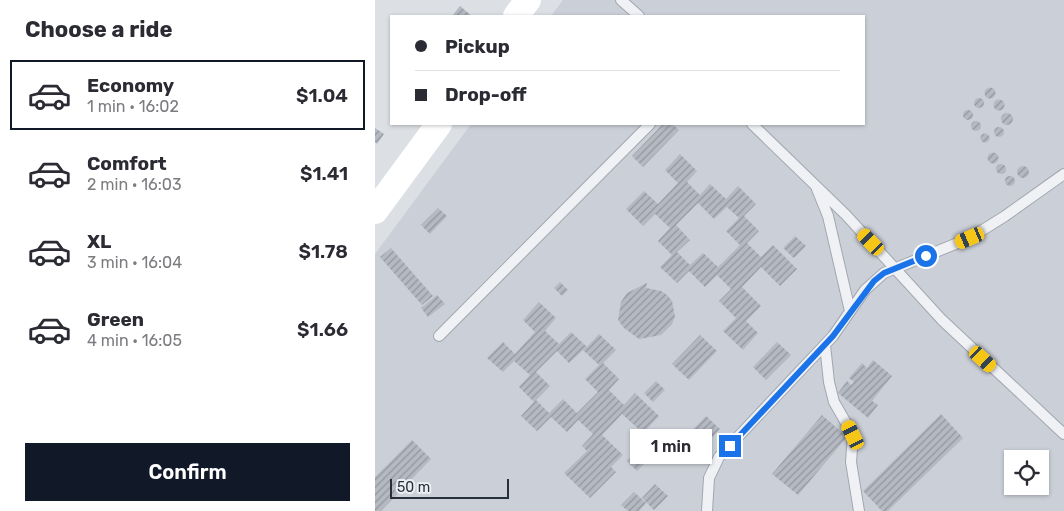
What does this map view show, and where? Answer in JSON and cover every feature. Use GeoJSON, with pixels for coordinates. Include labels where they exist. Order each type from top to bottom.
{"type":"FeatureCollection","features":[{"type":"Feature","properties":{"kind":"main road"},"geometry":{"type":"LineString","coordinates":[[517,15],[528,0]]}},
{"type":"Feature","properties":{"kind":"main road"},"geometry":{"type":"LineString","coordinates":[[375,211],[438,125]]}},
{"type":"Feature","properties":{"kind":"lane"},"geometry":{"type":"LineString","coordinates":[[621,0],[638,15]]}},
{"type":"Feature","properties":{"kind":"lane"},"geometry":{"type":"LineString","coordinates":[[439,336],[648,125]]}},
{"type":"Feature","properties":{"kind":"lane"},"geometry":{"type":"LineString","coordinates":[[753,125],[896,268],[942,320],[1064,434]]}},
{"type":"Feature","properties":{"kind":"lane"},"geometry":{"type":"LineString","coordinates":[[707,511],[709,478],[719,457],[825,345],[874,281],[896,268],[970,238],[1005,216],[1064,174]]}},
{"type":"Feature","properties":{"kind":"lane"},"geometry":{"type":"LineString","coordinates":[[816,187],[828,216],[851,311]]}},
{"type":"Feature","properties":{"kind":"lane"},"geometry":{"type":"LineString","coordinates":[[825,345],[829,382],[834,402],[853,435],[851,462],[859,511]]}},
{"type":"Feature","properties":{"kind":"shaded area"},"geometry":{"type":"Polygon","coordinates":[[[563,0],[1064,0],[1064,511],[375,511],[375,254],[470,125],[865,125],[865,15],[552,15],[563,0]]]}},
{"type":"Feature","properties":{"kind":"building"},"geometry":{"type":"Polygon","coordinates":[[[460,6],[471,15],[453,15],[460,6]]]}},
{"type":"Feature","properties":{"kind":"building"},"geometry":{"type":"Polygon","coordinates":[[[990,87],[996,93],[990,99],[984,93],[990,87]]]}},
{"type":"Feature","properties":{"kind":"building"},"geometry":{"type":"Polygon","coordinates":[[[977,98],[981,98],[984,103],[983,107],[977,108],[974,105],[974,101],[977,98]]]}},
{"type":"Feature","properties":{"kind":"building"},"geometry":{"type":"Polygon","coordinates":[[[999,99],[1005,105],[999,111],[993,105],[999,99]]]}},
{"type":"Feature","properties":{"kind":"building"},"geometry":{"type":"Polygon","coordinates":[[[966,110],[970,110],[973,115],[972,119],[966,120],[963,117],[963,113],[966,110]]]}},
{"type":"Feature","properties":{"kind":"building"},"geometry":{"type":"Polygon","coordinates":[[[1005,113],[1009,113],[1013,119],[1009,125],[1005,125],[1001,121],[1001,117],[1005,113]]]}},
{"type":"Feature","properties":{"kind":"building"},"geometry":{"type":"Polygon","coordinates":[[[976,121],[981,126],[976,131],[971,126],[976,121]]]}},
{"type":"Feature","properties":{"kind":"building"},"geometry":{"type":"Polygon","coordinates":[[[662,125],[673,125],[679,130],[643,167],[632,156],[662,125]]]}},
{"type":"Feature","properties":{"kind":"building"},"geometry":{"type":"Polygon","coordinates":[[[997,127],[1001,127],[1004,132],[1003,136],[997,137],[994,134],[994,130],[997,127]]]}},
{"type":"Feature","properties":{"kind":"building"},"geometry":{"type":"Polygon","coordinates":[[[375,128],[384,134],[377,144],[375,142],[375,128]]]}},
{"type":"Feature","properties":{"kind":"building"},"geometry":{"type":"Polygon","coordinates":[[[985,133],[990,138],[985,143],[980,138],[985,133]]]}},
{"type":"Feature","properties":{"kind":"building"},"geometry":{"type":"Polygon","coordinates":[[[993,152],[999,158],[993,164],[987,158],[993,152]]]}},
{"type":"Feature","properties":{"kind":"building"},"geometry":{"type":"Polygon","coordinates":[[[680,154],[697,171],[687,182],[700,195],[710,184],[726,199],[738,186],[756,204],[744,216],[759,231],[747,243],[761,257],[773,245],[797,269],[780,286],[761,267],[742,287],[761,306],[746,321],[758,333],[743,350],[723,331],[736,318],[719,301],[731,289],[717,275],[705,287],[689,271],[677,283],[660,267],[672,255],[658,241],[670,228],[655,214],[643,226],[626,209],[644,191],[658,204],[678,183],[665,170],[680,154]],[[698,203],[676,225],[690,240],[677,252],[690,265],[703,253],[718,267],[740,245],[726,231],[739,218],[727,207],[714,219],[698,203]]]}},
{"type":"Feature","properties":{"kind":"building"},"geometry":{"type":"Polygon","coordinates":[[[999,164],[1003,164],[1006,169],[1005,173],[999,174],[996,171],[996,167],[999,164]]]}},
{"type":"Feature","properties":{"kind":"building"},"geometry":{"type":"Polygon","coordinates":[[[1021,166],[1025,166],[1029,172],[1025,178],[1021,178],[1017,174],[1017,170],[1021,166]]]}},
{"type":"Feature","properties":{"kind":"building"},"geometry":{"type":"Polygon","coordinates":[[[1008,176],[1012,176],[1015,181],[1014,185],[1008,186],[1005,183],[1005,179],[1008,176]]]}},
{"type":"Feature","properties":{"kind":"building"},"geometry":{"type":"Polygon","coordinates":[[[438,208],[447,216],[430,234],[421,225],[438,208]]]}},
{"type":"Feature","properties":{"kind":"building"},"geometry":{"type":"Polygon","coordinates":[[[795,236],[806,246],[794,258],[783,248],[795,236]]]}},
{"type":"Feature","properties":{"kind":"building"},"geometry":{"type":"Polygon","coordinates":[[[391,248],[433,296],[422,305],[380,257],[391,248]]]}},
{"type":"Feature","properties":{"kind":"building"},"geometry":{"type":"Polygon","coordinates":[[[560,282],[568,290],[562,296],[554,288],[560,282]]]}},
{"type":"Feature","properties":{"kind":"building"},"geometry":{"type":"Polygon","coordinates":[[[647,283],[646,288],[661,291],[672,301],[675,317],[672,324],[661,335],[639,339],[624,328],[618,320],[621,302],[627,293],[647,283]]]}},
{"type":"Feature","properties":{"kind":"building"},"geometry":{"type":"Polygon","coordinates":[[[437,295],[445,304],[428,317],[421,308],[437,295]]]}},
{"type":"Feature","properties":{"kind":"building"},"geometry":{"type":"Polygon","coordinates":[[[539,302],[556,318],[545,331],[559,344],[571,332],[587,347],[599,334],[616,350],[603,363],[619,379],[609,390],[624,405],[635,393],[659,416],[643,433],[622,414],[602,435],[623,455],[611,467],[616,472],[590,498],[564,473],[587,451],[582,446],[593,434],[578,420],[567,432],[551,417],[537,431],[521,416],[534,402],[519,387],[530,375],[514,361],[503,372],[487,358],[503,342],[515,354],[535,332],[523,320],[539,302]],[[583,350],[569,363],[557,351],[536,372],[550,386],[536,400],[549,413],[563,399],[577,413],[598,392],[585,379],[599,365],[583,350]]]}},
{"type":"Feature","properties":{"kind":"building"},"geometry":{"type":"Polygon","coordinates":[[[700,335],[717,351],[689,380],[672,364],[700,335]]]}},
{"type":"Feature","properties":{"kind":"building"},"geometry":{"type":"Polygon","coordinates":[[[777,342],[791,355],[766,380],[753,367],[777,342]]]}},
{"type":"Feature","properties":{"kind":"building"},"geometry":{"type":"Polygon","coordinates":[[[873,360],[892,376],[872,401],[878,405],[868,418],[838,393],[847,381],[851,385],[854,382],[849,378],[862,363],[867,368],[873,360]]]}},
{"type":"Feature","properties":{"kind":"building"},"geometry":{"type":"Polygon","coordinates":[[[656,381],[665,390],[653,402],[644,393],[656,381]]]}},
{"type":"Feature","properties":{"kind":"building"},"geometry":{"type":"Polygon","coordinates":[[[941,414],[963,438],[888,511],[882,511],[863,491],[941,414]]]}},
{"type":"Feature","properties":{"kind":"building"},"geometry":{"type":"Polygon","coordinates":[[[822,415],[847,437],[798,495],[772,474],[822,415]]]}},
{"type":"Feature","properties":{"kind":"building"},"geometry":{"type":"Polygon","coordinates":[[[706,416],[720,429],[699,451],[685,438],[706,416]]]}},
{"type":"Feature","properties":{"kind":"building"},"geometry":{"type":"Polygon","coordinates":[[[412,440],[431,459],[381,511],[375,511],[375,477],[412,440]]]}},
{"type":"Feature","properties":{"kind":"building"},"geometry":{"type":"Polygon","coordinates":[[[641,447],[651,457],[637,471],[627,461],[641,447]]]}},
{"type":"Feature","properties":{"kind":"building"},"geometry":{"type":"Polygon","coordinates":[[[655,484],[668,496],[654,510],[642,498],[655,484]]]}},
{"type":"Feature","properties":{"kind":"building"},"geometry":{"type":"Polygon","coordinates":[[[634,492],[646,503],[639,511],[628,511],[621,505],[634,492]]]}},
{"type":"Feature","properties":{"kind":"route"},"geometry":{"type":"LineString","coordinates":[[730,446],[841,327],[865,290],[874,281],[884,273],[926,256]]}}]}
